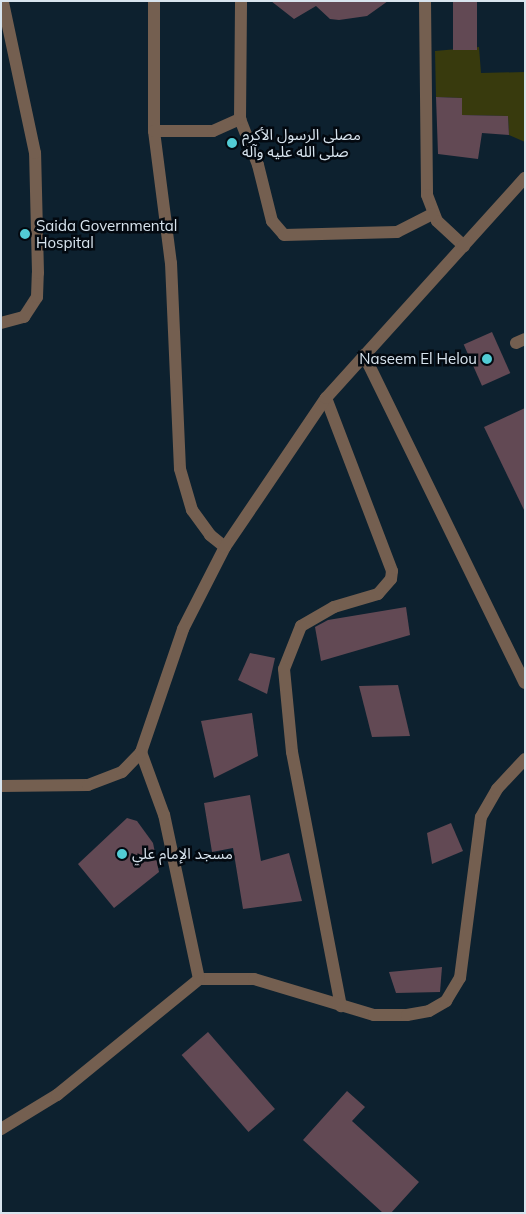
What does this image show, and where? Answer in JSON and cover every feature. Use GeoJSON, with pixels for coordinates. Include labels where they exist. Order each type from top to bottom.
{"type":"FeatureCollection","features":[{"type":"Feature","properties":{"kind":"street"},"geometry":{"type":"LineString","coordinates":[[154,1],[154,131],[171,263],[180,469],[192,510],[210,535],[225,547]]}},
{"type":"Feature","properties":{"kind":"street"},"geometry":{"type":"LineString","coordinates":[[241,1],[240,119],[255,156],[272,221],[284,235],[397,232],[432,214]]}},
{"type":"Feature","properties":{"kind":"street"},"geometry":{"type":"LineString","coordinates":[[425,1],[424,164],[432,214],[464,246]]}},
{"type":"Feature","properties":{"kind":"street"},"geometry":{"type":"LineString","coordinates":[[1,323],[24,317],[37,297],[38,272],[35,153],[4,2]]}},
{"type":"Feature","properties":{"kind":"street"},"geometry":{"type":"LineString","coordinates":[[154,131],[213,131],[240,119]]}},
{"type":"Feature","properties":{"kind":"street"},"geometry":{"type":"LineString","coordinates":[[1,786],[88,785],[122,772],[141,752],[183,629],[225,547],[326,398],[525,178]]}},
{"type":"Feature","properties":{"kind":"street"},"geometry":{"type":"LineString","coordinates":[[364,355],[525,683]]}},
{"type":"Feature","properties":{"kind":"street"},"geometry":{"type":"LineString","coordinates":[[326,398],[392,571],[391,579],[378,594],[334,608],[301,626],[284,669],[292,752],[341,1006]]}},
{"type":"Feature","properties":{"kind":"street"},"geometry":{"type":"LineString","coordinates":[[141,752],[164,815],[200,979]]}},
{"type":"Feature","properties":{"kind":"street"},"geometry":{"type":"LineString","coordinates":[[1,1128],[57,1095],[200,979],[254,979],[374,1015],[407,1015],[429,1010],[455,991],[464,957],[481,817],[498,788],[525,759]]}},
{"type":"Feature","properties":{"kind":"shaded area"},"geometry":{"type":"Polygon","coordinates":[[[479,47],[481,73],[525,72],[525,142],[509,135],[508,116],[461,115],[462,98],[436,97],[435,51],[479,47]]]}},
{"type":"Feature","properties":{"kind":"building"},"geometry":{"type":"Polygon","coordinates":[[[271,1],[388,1],[367,16],[339,20],[330,19],[316,6],[294,19],[271,1]]]}},
{"type":"Feature","properties":{"kind":"building"},"geometry":{"type":"Polygon","coordinates":[[[453,1],[477,1],[477,50],[453,50],[453,1]]]}},
{"type":"Feature","properties":{"kind":"building"},"geometry":{"type":"Polygon","coordinates":[[[436,97],[462,98],[462,115],[508,116],[509,135],[482,133],[478,159],[438,154],[436,97]]]}},
{"type":"Feature","properties":{"kind":"building","name":"Naseem El Helou"},"geometry":{"type":"Polygon","coordinates":[[[492,332],[510,373],[482,386],[464,345],[492,332]]]}},
{"type":"Feature","properties":{"kind":"building"},"geometry":{"type":"Polygon","coordinates":[[[525,408],[525,512],[484,427],[525,408]]]}},
{"type":"Feature","properties":{"kind":"building"},"geometry":{"type":"Polygon","coordinates":[[[406,607],[410,635],[321,661],[315,627],[328,620],[406,607]]]}},
{"type":"Feature","properties":{"kind":"building"},"geometry":{"type":"Polygon","coordinates":[[[250,653],[275,658],[267,694],[238,680],[250,653]]]}},
{"type":"Feature","properties":{"kind":"building"},"geometry":{"type":"Polygon","coordinates":[[[398,685],[410,736],[372,737],[359,686],[398,685]]]}},
{"type":"Feature","properties":{"kind":"building"},"geometry":{"type":"Polygon","coordinates":[[[252,713],[258,756],[214,778],[201,721],[252,713]]]}},
{"type":"Feature","properties":{"kind":"building"},"geometry":{"type":"Polygon","coordinates":[[[250,795],[261,861],[289,853],[302,901],[243,909],[233,848],[212,852],[204,803],[250,795]]]}},
{"type":"Feature","properties":{"kind":"building","name":"مسجد الإمام علي"},"geometry":{"type":"Polygon","coordinates":[[[127,818],[137,821],[153,843],[159,872],[114,908],[78,864],[127,818]]]}},
{"type":"Feature","properties":{"kind":"building"},"geometry":{"type":"Polygon","coordinates":[[[451,823],[463,851],[432,864],[427,833],[451,823]]]}},
{"type":"Feature","properties":{"kind":"building"},"geometry":{"type":"Polygon","coordinates":[[[442,967],[440,992],[396,993],[389,972],[442,967]]]}},
{"type":"Feature","properties":{"kind":"building"},"geometry":{"type":"Polygon","coordinates":[[[208,1032],[275,1109],[249,1132],[182,1055],[208,1032]]]}},
{"type":"Feature","properties":{"kind":"building"},"geometry":{"type":"Polygon","coordinates":[[[347,1091],[365,1107],[352,1121],[419,1182],[391,1213],[383,1213],[303,1140],[347,1091]]]}},
{"type":"Feature","properties":{"kind":"place","name":"مصلى الرسول الأكرم صلى الله عليه وآله"},"geometry":{"type":"Point","coordinates":[232,143]}},
{"type":"Feature","properties":{"kind":"place","name":"Saida Governmental Hospital"},"geometry":{"type":"Point","coordinates":[25,234]}},
{"type":"Feature","properties":{"kind":"place","name":"Naseem El Helou"},"geometry":{"type":"Point","coordinates":[487,359]}},
{"type":"Feature","properties":{"kind":"place","name":"مسجد الإمام علي"},"geometry":{"type":"Point","coordinates":[122,854]}}]}
